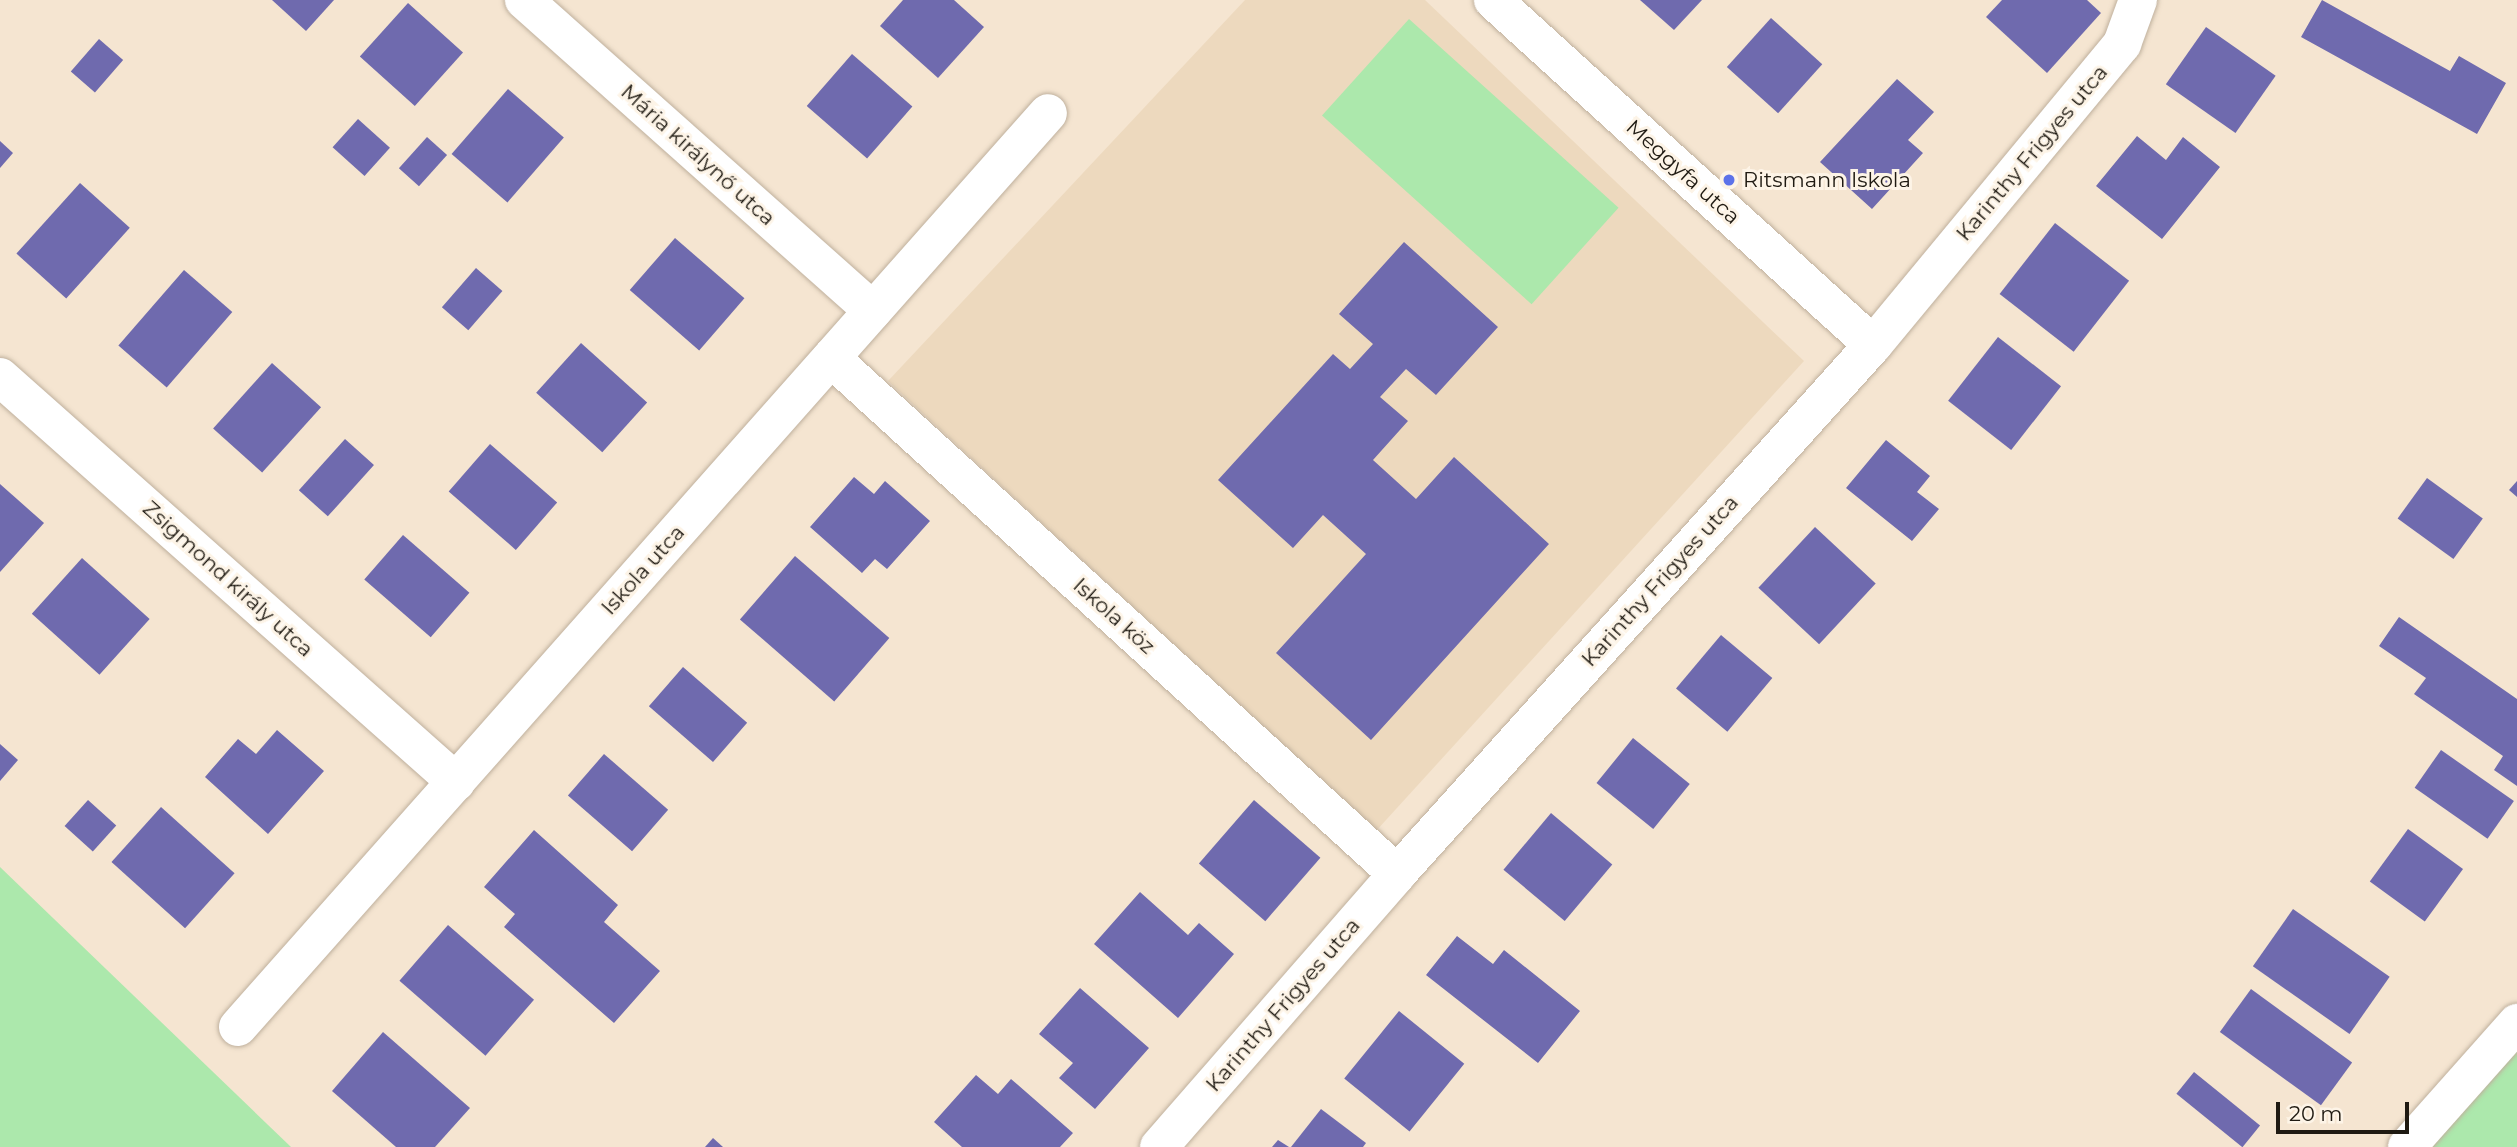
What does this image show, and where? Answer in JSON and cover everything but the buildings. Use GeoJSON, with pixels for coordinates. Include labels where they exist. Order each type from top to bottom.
{"type":"FeatureCollection","features":[{"type":"Feature","properties":{"kind":"street","name":"Mária királynő utca"},"geometry":{"type":"LineString","coordinates":[[524,0],[873,311]]}},
{"type":"Feature","properties":{"kind":"street","name":"Meggyfa utca"},"geometry":{"type":"LineString","coordinates":[[1493,0],[1872,345]]}},
{"type":"Feature","properties":{"kind":"street","name":"Karinthy Frigyes utca"},"geometry":{"type":"LineString","coordinates":[[1159,1147],[1397,874],[1872,345],[2122,44],[2138,0]]}},
{"type":"Feature","properties":{"kind":"street","name":"Iskola utca"},"geometry":{"type":"LineString","coordinates":[[238,1027],[1048,113]]}},
{"type":"Feature","properties":{"kind":"street","name":"Iskola köz"},"geometry":{"type":"LineString","coordinates":[[831,358],[1397,874]]}},
{"type":"Feature","properties":{"kind":"street","name":"Zsigmond király utca"},"geometry":{"type":"LineString","coordinates":[[0,377],[456,782]]}},
{"type":"Feature","properties":{"kind":"street"},"geometry":{"type":"LineString","coordinates":[[2407,1147],[2517,1023]]}},
{"type":"Feature","properties":{"kind":"shaded area"},"geometry":{"type":"Polygon","coordinates":[[[1245,0],[1425,0],[1804,361],[1376,831],[888,381],[1245,0]]]}},
{"type":"Feature","properties":{"kind":"green space"},"geometry":{"type":"Polygon","coordinates":[[[1409,19],[1619,208],[1532,304],[1322,116],[1409,19]]]}},
{"type":"Feature","properties":{"kind":"green space"},"geometry":{"type":"Polygon","coordinates":[[[0,867],[291,1147],[0,1147],[0,867]]]}},
{"type":"Feature","properties":{"kind":"green space"},"geometry":{"type":"Polygon","coordinates":[[[2517,1023],[2517,1147],[2407,1147],[2517,1023]]]}},
{"type":"Feature","properties":{"kind":"place","name":"Ritsmann Iskola"},"geometry":{"type":"Point","coordinates":[1729,180]}}]}
